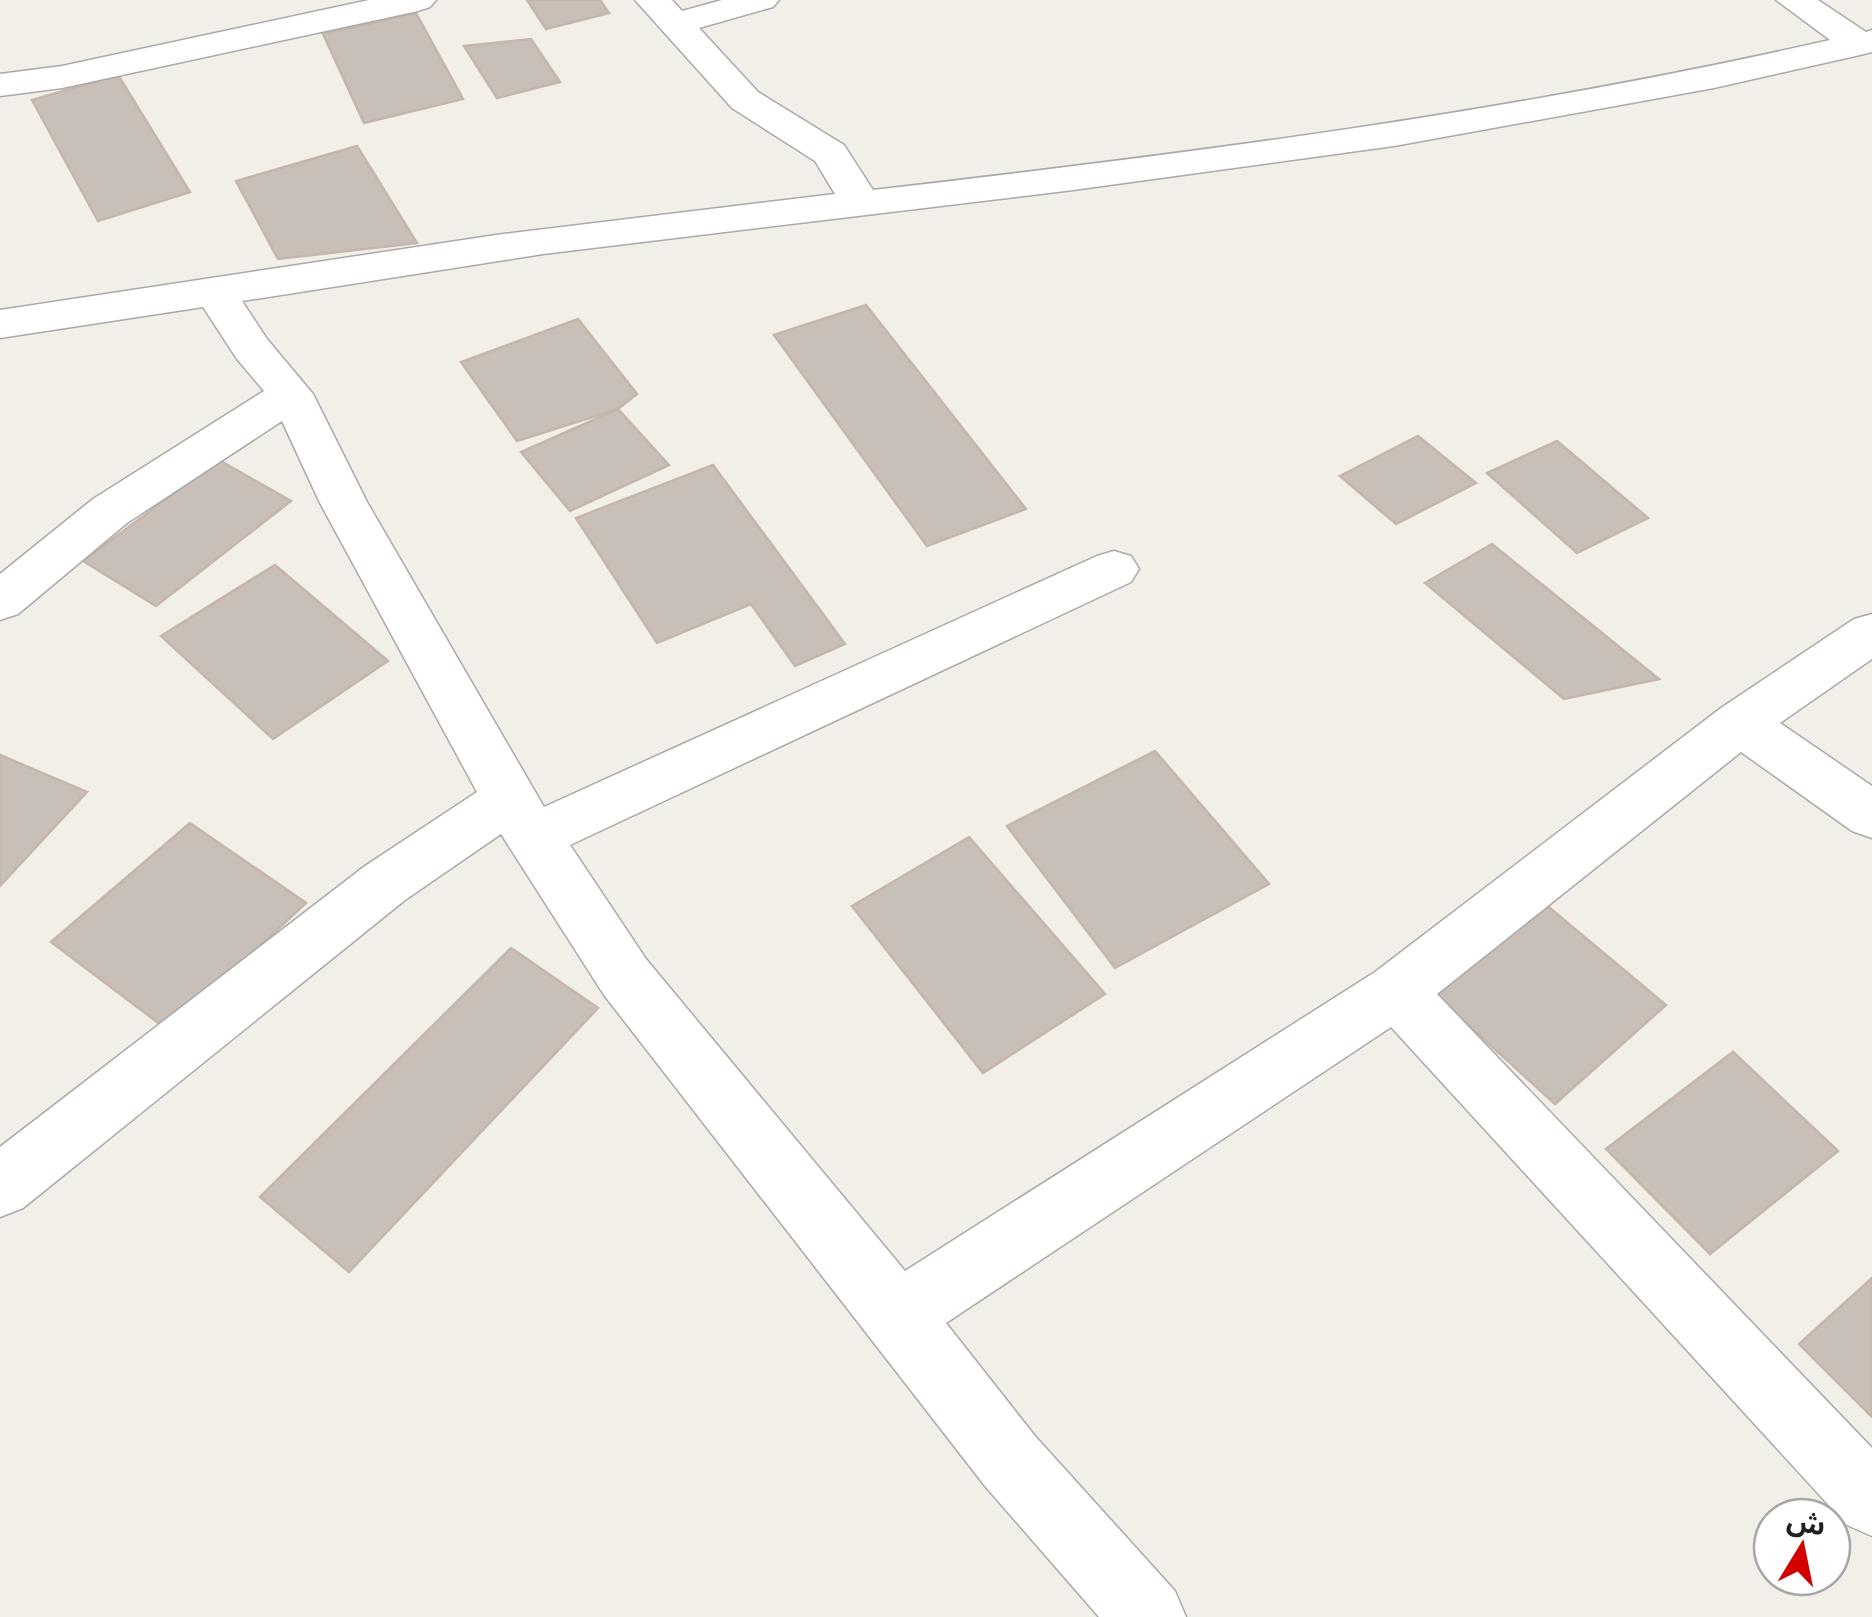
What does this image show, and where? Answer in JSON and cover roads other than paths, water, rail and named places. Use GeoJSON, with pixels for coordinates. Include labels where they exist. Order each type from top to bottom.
{"type":"FeatureCollection","features":[{"type":"Feature","properties":{"kind":"street"},"geometry":{"type":"LineString","coordinates":[[0,85],[62,77],[418,0]]}},
{"type":"Feature","properties":{"kind":"street"},"geometry":{"type":"LineString","coordinates":[[664,12],[760,0]]}},
{"type":"Feature","properties":{"kind":"street"},"geometry":{"type":"LineString","coordinates":[[1794,0],[1866,43]]}},
{"type":"Feature","properties":{"kind":"street"},"geometry":{"type":"LineString","coordinates":[[664,12],[744,100],[830,152],[860,203]]}},
{"type":"Feature","properties":{"kind":"street"},"geometry":{"type":"LineString","coordinates":[[0,324],[584,236],[1131,172],[1536,114],[1866,43]]}},
{"type":"Feature","properties":{"kind":"street"},"geometry":{"type":"LineString","coordinates":[[215,292],[252,349],[291,394],[344,502],[424,638],[521,818],[625,977],[898,1315],[1010,1461],[1149,1617]]}},
{"type":"Feature","properties":{"kind":"street"},"geometry":{"type":"LineString","coordinates":[[0,601],[110,511],[291,394]]}},
{"type":"Feature","properties":{"kind":"street"},"geometry":{"type":"LineString","coordinates":[[0,1186],[386,883],[521,818],[1114,568]]}},
{"type":"Feature","properties":{"kind":"street"},"geometry":{"type":"LineString","coordinates":[[898,1315],[1396,991],[1740,723],[1872,633]]}},
{"type":"Feature","properties":{"kind":"street"},"geometry":{"type":"LineString","coordinates":[[1740,723],[1872,815]]}},
{"type":"Feature","properties":{"kind":"street"},"geometry":{"type":"LineString","coordinates":[[1396,991],[1872,1500]]}}]}
